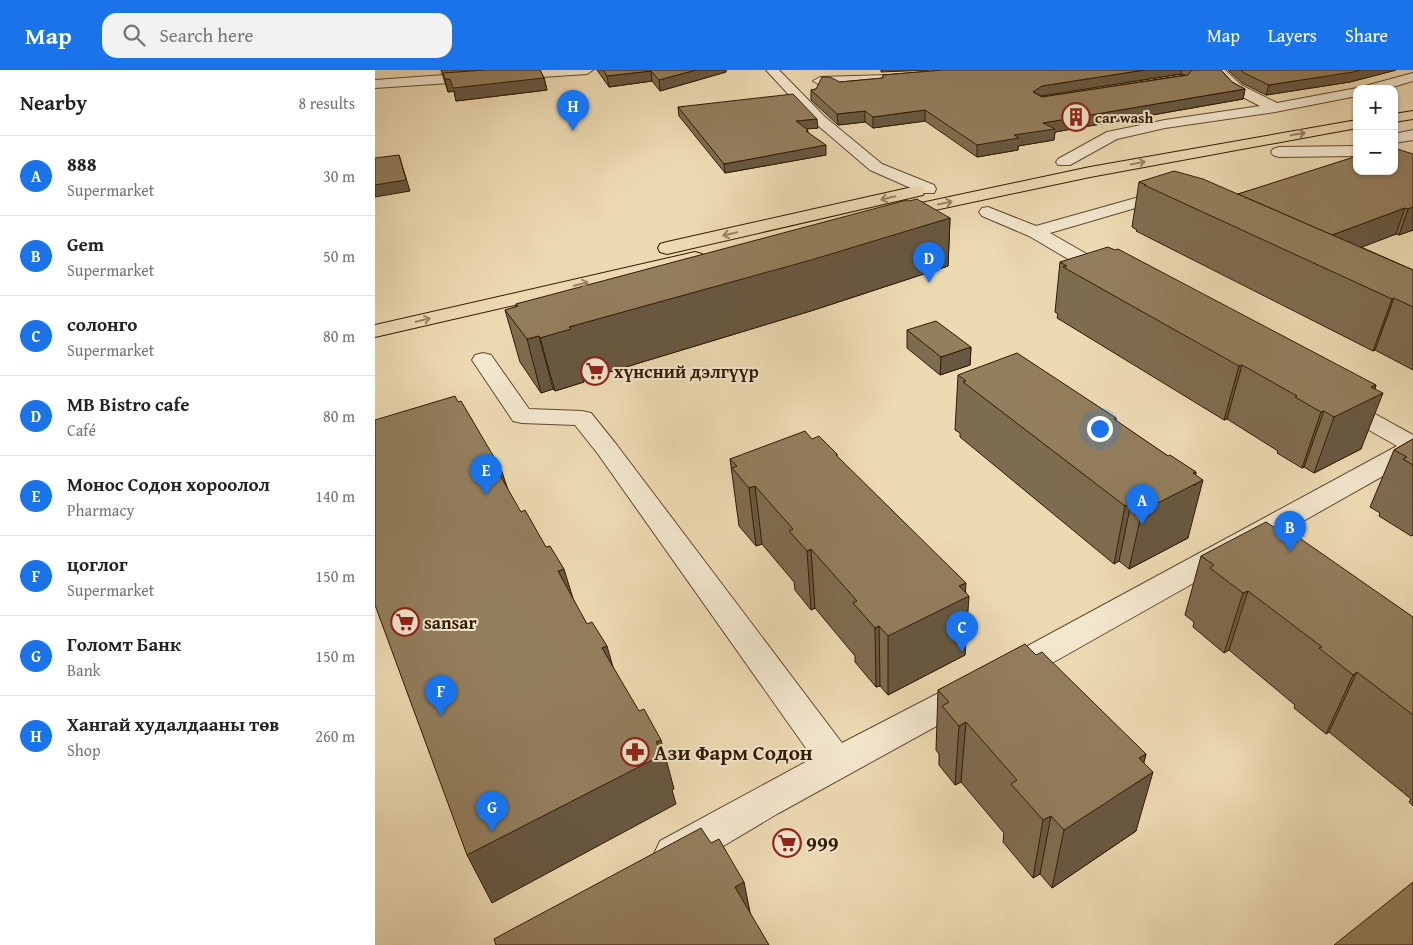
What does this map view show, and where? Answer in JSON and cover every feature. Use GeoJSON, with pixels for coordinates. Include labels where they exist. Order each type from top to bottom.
{"type":"FeatureCollection","features":[{"type":"Feature","properties":{"kind":"main road"},"geometry":{"type":"LineString","coordinates":[[1233,131],[1353,111]]}},
{"type":"Feature","properties":{"kind":"main road"},"geometry":{"type":"LineString","coordinates":[[1398,117],[1413,115]]}},
{"type":"Feature","properties":{"kind":"main road"},"geometry":{"type":"LineString","coordinates":[[375,331],[699,257],[1072,176],[1353,125]]}},
{"type":"Feature","properties":{"kind":"main road"},"geometry":{"type":"LineString","coordinates":[[375,314],[928,189],[1109,153]]}},
{"type":"Feature","properties":{"kind":"street"},"geometry":{"type":"LineString","coordinates":[[375,84],[587,70]]}},
{"type":"Feature","properties":{"kind":"street"},"geometry":{"type":"LineString","coordinates":[[772,70],[787,83],[820,120],[876,167],[928,189]]}},
{"type":"Feature","properties":{"kind":"street"},"geometry":{"type":"LineString","coordinates":[[820,81],[843,70]]}},
{"type":"Feature","properties":{"kind":"street"},"geometry":{"type":"LineString","coordinates":[[1217,71],[1236,88],[1275,108]]}},
{"type":"Feature","properties":{"kind":"street"},"geometry":{"type":"LineString","coordinates":[[1384,85],[1413,77]]}},
{"type":"Feature","properties":{"kind":"street"},"geometry":{"type":"LineString","coordinates":[[787,83],[897,78]]}},
{"type":"Feature","properties":{"kind":"street"},"geometry":{"type":"LineString","coordinates":[[1064,162],[1112,135],[1165,124],[1275,108],[1353,93]]}},
{"type":"Feature","properties":{"kind":"street"},"geometry":{"type":"LineString","coordinates":[[1398,138],[1413,135]]}},
{"type":"Feature","properties":{"kind":"street"},"geometry":{"type":"LineString","coordinates":[[1279,152],[1352,149]]}},
{"type":"Feature","properties":{"kind":"street"},"geometry":{"type":"LineString","coordinates":[[1035,232],[1139,202],[1192,216]]}},
{"type":"Feature","properties":{"kind":"street"},"geometry":{"type":"LineString","coordinates":[[988,212],[1035,232],[1131,287]]}},
{"type":"Feature","properties":{"kind":"street"},"geometry":{"type":"LineString","coordinates":[[483,360],[521,416],[582,418],[607,449],[837,764]]}},
{"type":"Feature","properties":{"kind":"street"},"geometry":{"type":"LineString","coordinates":[[1319,392],[1413,446]]}},
{"type":"Feature","properties":{"kind":"street"},"geometry":{"type":"LineString","coordinates":[[645,871],[764,802],[1066,641],[1413,446]]}},
{"type":"Feature","properties":{"kind":"building"},"geometry":{"type":"Polygon","coordinates":[[[486,70],[540,70],[544,78],[453,88],[450,79],[445,79],[443,73],[486,70]]]}},
{"type":"Feature","properties":{"kind":"building"},"geometry":{"type":"Polygon","coordinates":[[[603,70],[696,70],[659,80],[651,71],[607,76],[603,70]]]}},
{"type":"Feature","properties":{"kind":"building"},"geometry":{"type":"Polygon","coordinates":[[[943,70],[1144,70],[1042,86],[1033,92],[1042,97],[1188,75],[1191,70],[1221,70],[1232,82],[1245,89],[1043,123],[1055,129],[1014,135],[1019,138],[977,145],[925,110],[873,117],[865,111],[837,114],[811,90],[816,89],[822,77],[830,77],[840,82],[883,78],[883,75],[943,70]]]}},
{"type":"Feature","properties":{"kind":"building"},"geometry":{"type":"Polygon","coordinates":[[[1241,70],[1361,70],[1269,85],[1241,70]]]}},
{"type":"Feature","properties":{"kind":"building"},"geometry":{"type":"Polygon","coordinates":[[[793,94],[817,119],[796,121],[808,130],[806,131],[826,145],[724,164],[678,107],[793,94]]]}},
{"type":"Feature","properties":{"kind":"building"},"geometry":{"type":"Polygon","coordinates":[[[1398,149],[1413,154],[1413,207],[1405,208],[1332,235],[1238,194],[1353,157],[1353,175],[1398,175],[1398,149]]]}},
{"type":"Feature","properties":{"kind":"building"},"geometry":{"type":"Polygon","coordinates":[[[399,155],[406,180],[375,185],[375,158],[399,155]]]}},
{"type":"Feature","properties":{"kind":"building"},"geometry":{"type":"Polygon","coordinates":[[[1174,171],[1203,179],[1413,270],[1413,307],[1139,182],[1174,171]]]}},
{"type":"Feature","properties":{"kind":"building"},"geometry":{"type":"Polygon","coordinates":[[[917,199],[950,218],[811,260],[569,327],[571,329],[540,338],[539,336],[527,339],[505,310],[518,306],[516,304],[907,200],[917,199]]]}},
{"type":"Feature","properties":{"kind":"building"},"geometry":{"type":"Polygon","coordinates":[[[1108,247],[1115,250],[1118,249],[1376,385],[1371,387],[1383,393],[1334,417],[1324,411],[1321,412],[1242,365],[1239,366],[1063,267],[1067,266],[1060,262],[1108,247]]]}},
{"type":"Feature","properties":{"kind":"building"},"geometry":{"type":"Polygon","coordinates":[[[936,321],[971,347],[941,357],[907,330],[936,321]]]}},
{"type":"Feature","properties":{"kind":"building"},"geometry":{"type":"Polygon","coordinates":[[[1017,353],[1116,418],[1114,419],[1168,456],[1170,455],[1196,472],[1193,473],[1203,480],[1142,511],[1131,503],[1125,506],[963,382],[966,381],[958,375],[1017,353]]]}},
{"type":"Feature","properties":{"kind":"building"},"geometry":{"type":"Polygon","coordinates":[[[455,396],[458,402],[461,401],[501,469],[497,470],[521,512],[525,510],[546,547],[550,546],[564,569],[558,571],[587,624],[592,622],[607,646],[602,648],[639,711],[644,709],[661,740],[656,742],[664,754],[467,855],[375,605],[375,420],[455,396]]]}},
{"type":"Feature","properties":{"kind":"building"},"geometry":{"type":"Polygon","coordinates":[[[805,431],[812,439],[819,436],[966,583],[959,586],[969,596],[888,636],[879,626],[875,628],[853,603],[857,601],[811,549],[807,551],[789,531],[793,529],[755,486],[749,488],[732,468],[737,466],[730,459],[805,431]]]}},
{"type":"Feature","properties":{"kind":"building"},"geometry":{"type":"Polygon","coordinates":[[[1413,439],[1413,465],[1403,459],[1407,457],[1394,450],[1413,439]]]}},
{"type":"Feature","properties":{"kind":"building"},"geometry":{"type":"Polygon","coordinates":[[[1266,522],[1280,531],[1285,528],[1413,617],[1413,715],[1357,672],[1353,675],[1319,648],[1322,647],[1248,591],[1243,593],[1210,568],[1214,565],[1201,556],[1266,522]]]}},
{"type":"Feature","properties":{"kind":"building"},"geometry":{"type":"Polygon","coordinates":[[[1025,644],[1036,655],[1042,652],[1146,754],[1139,758],[1153,772],[1064,830],[1051,816],[1043,820],[1011,784],[1017,780],[966,722],[959,726],[942,706],[949,702],[938,690],[1025,644]]]}},
{"type":"Feature","properties":{"kind":"building"},"geometry":{"type":"Polygon","coordinates":[[[701,828],[711,843],[719,839],[744,882],[735,887],[769,945],[496,945],[494,939],[701,828]]]}},
{"type":"Feature","properties":{"kind":"building"},"geometry":{"type":"Polygon","coordinates":[[[1413,882],[1413,945],[1334,945],[1413,882]]]}},
{"type":"Feature","properties":{"kind":"place","name":"car wash"},"geometry":{"type":"Point","coordinates":[1076,117]}},
{"type":"Feature","properties":{"kind":"place","name":"Хангай худалдааны төв"},"geometry":{"type":"Point","coordinates":[573,131]}},
{"type":"Feature","properties":{"kind":"place","name":"MB Bistro cafe"},"geometry":{"type":"Point","coordinates":[929,283]}},
{"type":"Feature","properties":{"kind":"place","name":"хүнсний дэлгүүр"},"geometry":{"type":"Point","coordinates":[595,371]}},
{"type":"Feature","properties":{"kind":"place","name":"Монос Содон хороолол"},"geometry":{"type":"Point","coordinates":[486,495]}},
{"type":"Feature","properties":{"kind":"place","name":"888"},"geometry":{"type":"Point","coordinates":[1142,525]}},
{"type":"Feature","properties":{"kind":"place","name":"Gem"},"geometry":{"type":"Point","coordinates":[1290,552]}},
{"type":"Feature","properties":{"kind":"place","name":"sansar"},"geometry":{"type":"Point","coordinates":[405,622]}},
{"type":"Feature","properties":{"kind":"place","name":"солонго"},"geometry":{"type":"Point","coordinates":[962,652]}},
{"type":"Feature","properties":{"kind":"place","name":"цоглог"},"geometry":{"type":"Point","coordinates":[441,716]}},
{"type":"Feature","properties":{"kind":"place","name":"Ази Фарм Содон"},"geometry":{"type":"Point","coordinates":[635,752]}},
{"type":"Feature","properties":{"kind":"place","name":"Голомт Банк"},"geometry":{"type":"Point","coordinates":[492,832]}},
{"type":"Feature","properties":{"kind":"place","name":"999"},"geometry":{"type":"Point","coordinates":[787,843]}}]}
